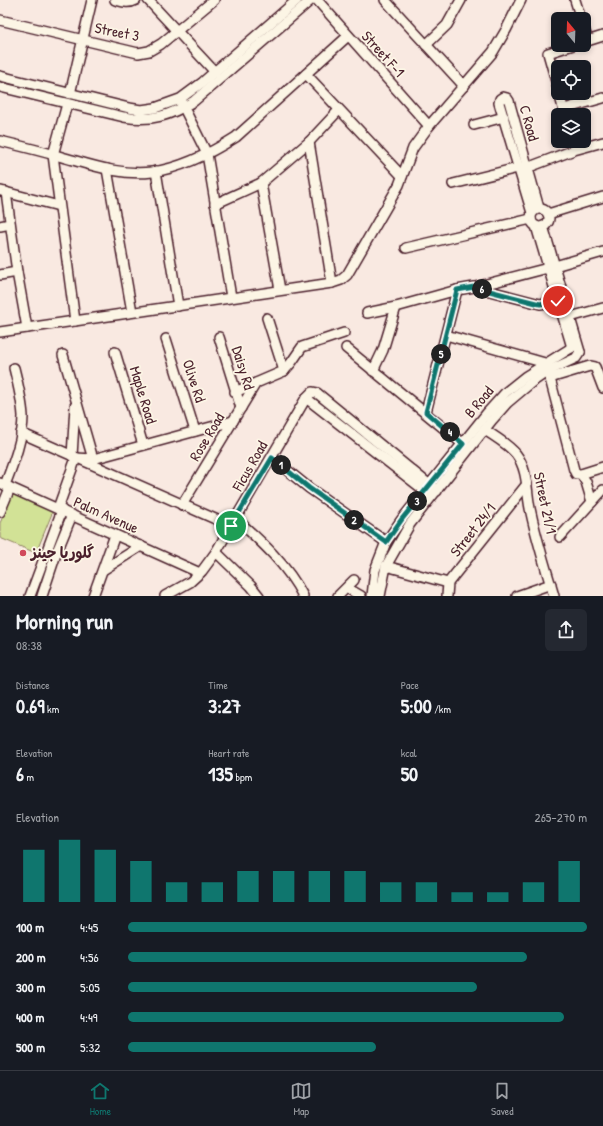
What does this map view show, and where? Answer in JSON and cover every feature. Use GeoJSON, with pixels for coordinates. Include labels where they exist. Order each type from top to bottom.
{"type":"FeatureCollection","features":[{"type":"Feature","properties":{"kind":"street"},"geometry":{"type":"LineString","coordinates":[[70,94],[92,0]]}},
{"type":"Feature","properties":{"kind":"street"},"geometry":{"type":"LineString","coordinates":[[115,0],[126,3],[136,0]]}},
{"type":"Feature","properties":{"kind":"street"},"geometry":{"type":"LineString","coordinates":[[148,0],[215,72]]}},
{"type":"Feature","properties":{"kind":"street","name":"Street 3"},"geometry":{"type":"LineString","coordinates":[[0,20],[138,53],[149,51],[161,44],[214,0]]}},
{"type":"Feature","properties":{"kind":"street"},"geometry":{"type":"LineString","coordinates":[[0,76],[70,94],[142,110],[182,103],[297,0]]}},
{"type":"Feature","properties":{"kind":"street"},"geometry":{"type":"LineString","coordinates":[[0,87],[139,120],[160,117],[182,103],[202,95],[311,0]]}},
{"type":"Feature","properties":{"kind":"street","name":"Street F-1"},"geometry":{"type":"LineString","coordinates":[[317,0],[429,126]]}},
{"type":"Feature","properties":{"kind":"street"},"geometry":{"type":"LineString","coordinates":[[426,45],[448,25],[461,0]]}},
{"type":"Feature","properties":{"kind":"street"},"geometry":{"type":"LineString","coordinates":[[0,332],[332,283],[341,280],[347,275],[400,185],[413,148],[429,126],[493,52],[521,0]]}},
{"type":"Feature","properties":{"kind":"street"},"geometry":{"type":"LineString","coordinates":[[575,0],[579,12]]}},
{"type":"Feature","properties":{"kind":"street"},"geometry":{"type":"LineString","coordinates":[[391,2],[426,45],[464,86]]}},
{"type":"Feature","properties":{"kind":"street"},"geometry":{"type":"LineString","coordinates":[[0,141],[107,169],[129,172],[156,171],[174,167],[207,154],[236,137],[348,36]]}},
{"type":"Feature","properties":{"kind":"street"},"geometry":{"type":"LineString","coordinates":[[591,40],[603,36]]}},
{"type":"Feature","properties":{"kind":"street"},"geometry":{"type":"LineString","coordinates":[[551,52],[548,53],[551,64]]}},
{"type":"Feature","properties":{"kind":"street"},"geometry":{"type":"LineString","coordinates":[[306,74],[402,176]]}},
{"type":"Feature","properties":{"kind":"street","name":"C Road"},"geometry":{"type":"LineString","coordinates":[[536,219],[509,102],[507,98],[502,97],[499,102],[518,168],[551,267],[570,317],[580,352]]}},
{"type":"Feature","properties":{"kind":"street"},"geometry":{"type":"LineString","coordinates":[[576,108],[603,98]]}},
{"type":"Feature","properties":{"kind":"street"},"geometry":{"type":"LineString","coordinates":[[182,103],[207,154],[231,297]]}},
{"type":"Feature","properties":{"kind":"street"},"geometry":{"type":"LineString","coordinates":[[67,104],[53,155],[75,321]]}},
{"type":"Feature","properties":{"kind":"street"},"geometry":{"type":"LineString","coordinates":[[215,204],[261,183],[309,142],[339,110]]}},
{"type":"Feature","properties":{"kind":"street"},"geometry":{"type":"LineString","coordinates":[[474,125],[504,117]]}},
{"type":"Feature","properties":{"kind":"street"},"geometry":{"type":"LineString","coordinates":[[309,142],[332,283]]}},
{"type":"Feature","properties":{"kind":"street"},"geometry":{"type":"LineString","coordinates":[[532,166],[574,150],[603,142]]}},
{"type":"Feature","properties":{"kind":"street"},"geometry":{"type":"LineString","coordinates":[[453,184],[518,168]]}},
{"type":"Feature","properties":{"kind":"street"},"geometry":{"type":"LineString","coordinates":[[107,169],[132,312]]}},
{"type":"Feature","properties":{"kind":"street"},"geometry":{"type":"LineString","coordinates":[[156,171],[178,306]]}},
{"type":"Feature","properties":{"kind":"street"},"geometry":{"type":"LineString","coordinates":[[261,183],[280,290]]}},
{"type":"Feature","properties":{"kind":"street"},"geometry":{"type":"LineString","coordinates":[[28,328],[3,192],[59,206]]}},
{"type":"Feature","properties":{"kind":"street"},"geometry":{"type":"LineString","coordinates":[[548,214],[603,197]]}},
{"type":"Feature","properties":{"kind":"street"},"geometry":{"type":"LineString","coordinates":[[406,248],[536,219],[549,220],[548,214],[545,210],[536,219]]}},
{"type":"Feature","properties":{"kind":"street"},"geometry":{"type":"LineString","coordinates":[[0,226],[10,224]]}},
{"type":"Feature","properties":{"kind":"street"},"geometry":{"type":"LineString","coordinates":[[367,313],[474,287],[603,252]]}},
{"type":"Feature","properties":{"kind":"street","name":"C Road"},"geometry":{"type":"LineString","coordinates":[[551,267],[558,301],[571,348]]}},
{"type":"Feature","properties":{"kind":"street"},"geometry":{"type":"LineString","coordinates":[[0,275],[17,272]]}},
{"type":"Feature","properties":{"kind":"street"},"geometry":{"type":"LineString","coordinates":[[474,287],[540,304],[558,301]]}},
{"type":"Feature","properties":{"kind":"street"},"geometry":{"type":"LineString","coordinates":[[426,412],[457,290]]}},
{"type":"Feature","properties":{"kind":"street"},"geometry":{"type":"LineString","coordinates":[[373,371],[384,350],[396,307]]}},
{"type":"Feature","properties":{"kind":"street"},"geometry":{"type":"LineString","coordinates":[[570,317],[603,308]]}},
{"type":"Feature","properties":{"kind":"street"},"geometry":{"type":"LineString","coordinates":[[267,318],[284,370]]}},
{"type":"Feature","properties":{"kind":"street"},"geometry":{"type":"LineString","coordinates":[[235,392],[284,370],[292,363],[302,347],[344,333]]}},
{"type":"Feature","properties":{"kind":"street"},"geometry":{"type":"LineString","coordinates":[[446,335],[548,371],[590,366],[595,367],[603,388]]}},
{"type":"Feature","properties":{"kind":"street","name":"Daisy Rd"},"geometry":{"type":"LineString","coordinates":[[219,337],[241,408]]}},
{"type":"Feature","properties":{"kind":"street","name":"Olive Rd"},"geometry":{"type":"LineString","coordinates":[[166,339],[195,431]]}},
{"type":"Feature","properties":{"kind":"street"},"geometry":{"type":"LineString","coordinates":[[346,348],[426,412],[463,444]]}},
{"type":"Feature","properties":{"kind":"street"},"geometry":{"type":"LineString","coordinates":[[571,348],[580,352]]}},
{"type":"Feature","properties":{"kind":"street","name":"B Road"},"geometry":{"type":"LineString","coordinates":[[380,596],[386,566],[410,524],[463,444],[487,413],[506,392],[526,376],[548,371],[571,348]]}},
{"type":"Feature","properties":{"kind":"street","name":"Maple Road"},"geometry":{"type":"LineString","coordinates":[[115,352],[143,445]]}},
{"type":"Feature","properties":{"kind":"street","name":"B Road"},"geometry":{"type":"LineString","coordinates":[[372,596],[375,570],[386,542],[402,519],[431,491],[512,398],[548,371],[576,358],[580,352]]}},
{"type":"Feature","properties":{"kind":"street"},"geometry":{"type":"LineString","coordinates":[[63,355],[93,459]]}},
{"type":"Feature","properties":{"kind":"street"},"geometry":{"type":"LineString","coordinates":[[0,512],[5,485],[13,463],[23,418],[21,394],[14,368]]}},
{"type":"Feature","properties":{"kind":"street"},"geometry":{"type":"LineString","coordinates":[[548,371],[576,474],[581,474],[603,467]]}},
{"type":"Feature","properties":{"kind":"street","name":"Rose Road"},"geometry":{"type":"LineString","coordinates":[[182,505],[256,383]]}},
{"type":"Feature","properties":{"kind":"street"},"geometry":{"type":"LineString","coordinates":[[30,596],[60,509],[74,457],[75,398]]}},
{"type":"Feature","properties":{"kind":"street","name":"Ficus Road"},"geometry":{"type":"LineString","coordinates":[[165,596],[190,582],[200,573],[216,552],[306,398],[431,491]]}},
{"type":"Feature","properties":{"kind":"street"},"geometry":{"type":"LineString","coordinates":[[74,457],[93,459],[233,421]]}},
{"type":"Feature","properties":{"kind":"street","name":"Street 21/1"},"geometry":{"type":"LineString","coordinates":[[485,430],[516,455],[523,468],[527,484],[530,511],[554,596]]}},
{"type":"Feature","properties":{"kind":"street"},"geometry":{"type":"LineString","coordinates":[[20,433],[182,505],[234,523],[266,546],[284,566],[303,596]]}},
{"type":"Feature","properties":{"kind":"street"},"geometry":{"type":"LineString","coordinates":[[272,458],[309,488],[386,542]]}},
{"type":"Feature","properties":{"kind":"street"},"geometry":{"type":"LineString","coordinates":[[581,474],[586,482],[592,502]]}},
{"type":"Feature","properties":{"kind":"street","name":"Street 24/1"},"geometry":{"type":"LineString","coordinates":[[448,583],[527,484]]}},
{"type":"Feature","properties":{"kind":"street","name":"Palm Avenue"},"geometry":{"type":"LineString","coordinates":[[5,485],[200,573]]}},
{"type":"Feature","properties":{"kind":"street"},"geometry":{"type":"LineString","coordinates":[[560,537],[603,490]]}},
{"type":"Feature","properties":{"kind":"street"},"geometry":{"type":"LineString","coordinates":[[42,596],[56,554],[72,515]]}},
{"type":"Feature","properties":{"kind":"street"},"geometry":{"type":"LineString","coordinates":[[93,596],[115,535]]}},
{"type":"Feature","properties":{"kind":"street"},"geometry":{"type":"LineString","coordinates":[[102,570],[141,546]]}},
{"type":"Feature","properties":{"kind":"street"},"geometry":{"type":"LineString","coordinates":[[216,552],[251,586],[259,596]]}},
{"type":"Feature","properties":{"kind":"street"},"geometry":{"type":"LineString","coordinates":[[386,566],[448,583],[447,596]]}},
{"type":"Feature","properties":{"kind":"street"},"geometry":{"type":"LineString","coordinates":[[338,596],[354,580]]}},
{"type":"Feature","properties":{"kind":"street"},"geometry":{"type":"LineString","coordinates":[[517,596],[551,584]]}},
{"type":"Feature","properties":{"kind":"street"},"geometry":{"type":"LineString","coordinates":[[347,588],[361,596]]}},
{"type":"Feature","properties":{"kind":"green space"},"geometry":{"type":"Polygon","coordinates":[[[13,494],[53,511],[36,553],[0,538],[0,523],[13,494]]]}},
{"type":"Feature","properties":{"kind":"place","name":"گلوریا جینز"},"geometry":{"type":"Point","coordinates":[23,553]}},
{"type":"Feature","properties":{"kind":"route"},"geometry":{"type":"LineString","coordinates":[[231,526],[272,458],[309,488],[386,542],[402,519],[463,444],[426,412],[457,290],[474,287],[540,304],[558,301]]}}]}
